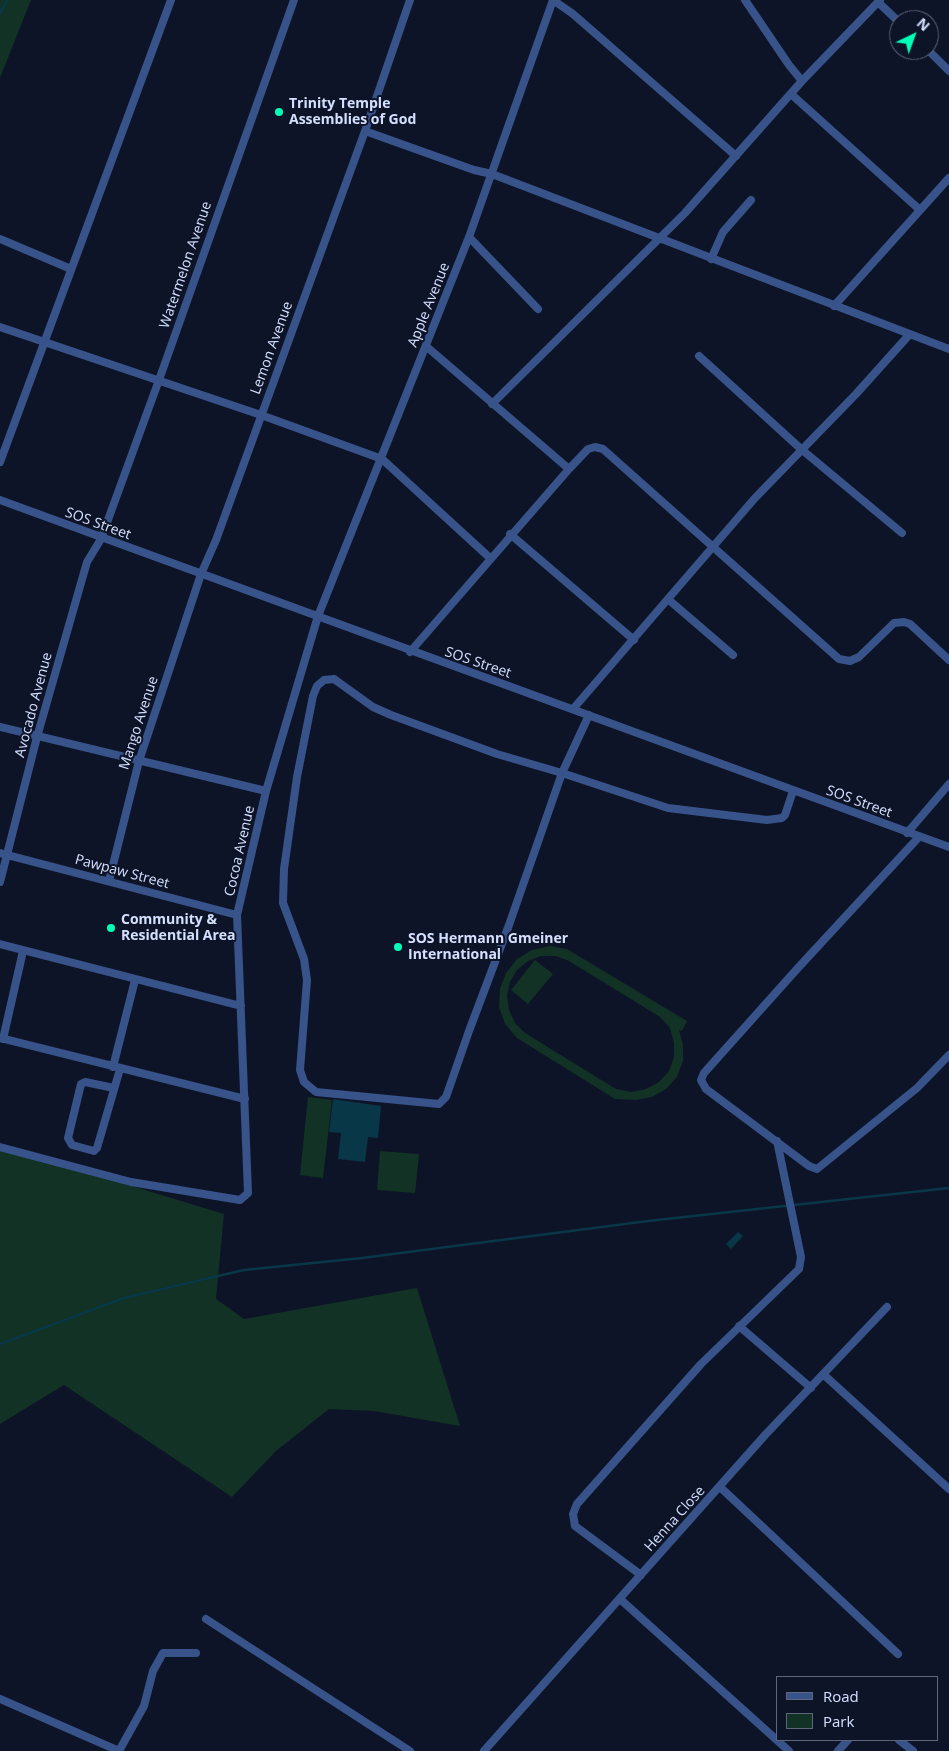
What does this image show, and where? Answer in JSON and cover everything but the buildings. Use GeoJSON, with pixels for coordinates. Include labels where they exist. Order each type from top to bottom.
{"type":"FeatureCollection","features":[{"type":"Feature","properties":{"kind":"street"},"geometry":{"type":"LineString","coordinates":[[0,462],[46,342],[170,0]]}},
{"type":"Feature","properties":{"kind":"street","name":"Watermelon Avenue"},"geometry":{"type":"LineString","coordinates":[[100,539],[159,380],[294,0]]}},
{"type":"Feature","properties":{"kind":"street","name":"Lemon Avenue"},"geometry":{"type":"LineString","coordinates":[[201,574],[365,131],[410,0]]}},
{"type":"Feature","properties":{"kind":"street"},"geometry":{"type":"LineString","coordinates":[[553,0],[589,27],[736,156]]}},
{"type":"Feature","properties":{"kind":"street","name":"Apple Avenue"},"geometry":{"type":"LineString","coordinates":[[318,616],[382,459],[401,407],[427,347],[469,237],[553,0]]}},
{"type":"Feature","properties":{"kind":"street"},"geometry":{"type":"LineString","coordinates":[[745,0],[788,65],[802,82]]}},
{"type":"Feature","properties":{"kind":"street"},"geometry":{"type":"LineString","coordinates":[[492,404],[686,214],[791,94],[879,1],[889,12]]}},
{"type":"Feature","properties":{"kind":"street"},"geometry":{"type":"LineString","coordinates":[[938,60],[949,71]]}},
{"type":"Feature","properties":{"kind":"street"},"geometry":{"type":"LineString","coordinates":[[791,94],[920,210]]}},
{"type":"Feature","properties":{"kind":"street"},"geometry":{"type":"LineString","coordinates":[[365,131],[474,170],[492,174],[949,349]]}},
{"type":"Feature","properties":{"kind":"street"},"geometry":{"type":"LineString","coordinates":[[834,306],[949,178]]}},
{"type":"Feature","properties":{"kind":"street"},"geometry":{"type":"LineString","coordinates":[[711,259],[723,232],[751,200]]}},
{"type":"Feature","properties":{"kind":"street"},"geometry":{"type":"LineString","coordinates":[[469,237],[538,309]]}},
{"type":"Feature","properties":{"kind":"street"},"geometry":{"type":"LineString","coordinates":[[0,239],[71,269]]}},
{"type":"Feature","properties":{"kind":"street"},"geometry":{"type":"LineString","coordinates":[[0,327],[261,414],[382,459],[490,558]]}},
{"type":"Feature","properties":{"kind":"street"},"geometry":{"type":"LineString","coordinates":[[573,709],[712,548],[801,449],[856,394],[909,335]]}},
{"type":"Feature","properties":{"kind":"street"},"geometry":{"type":"LineString","coordinates":[[427,347],[568,469]]}},
{"type":"Feature","properties":{"kind":"street"},"geometry":{"type":"LineString","coordinates":[[699,356],[801,449],[902,533]]}},
{"type":"Feature","properties":{"kind":"street"},"geometry":{"type":"LineString","coordinates":[[410,652],[568,469],[588,449],[596,446],[603,449],[712,548],[839,659],[850,661],[859,657],[894,624],[904,622],[910,624],[949,660]]}},
{"type":"Feature","properties":{"kind":"street","name":"SOS Street"},"geometry":{"type":"LineString","coordinates":[[0,500],[100,539],[318,616],[410,652],[573,709],[949,848]]}},
{"type":"Feature","properties":{"kind":"street"},"geometry":{"type":"LineString","coordinates":[[510,534],[634,640]]}},
{"type":"Feature","properties":{"kind":"street","name":"Avocado Avenue"},"geometry":{"type":"LineString","coordinates":[[0,882],[4,854],[87,562],[100,539]]}},
{"type":"Feature","properties":{"kind":"street","name":"Mango Avenue"},"geometry":{"type":"LineString","coordinates":[[109,881],[139,761],[201,574]]}},
{"type":"Feature","properties":{"kind":"street"},"geometry":{"type":"LineString","coordinates":[[669,600],[733,655]]}},
{"type":"Feature","properties":{"kind":"street","name":"Cocoa Avenue"},"geometry":{"type":"LineString","coordinates":[[0,1147],[131,1182],[240,1200],[248,1193],[237,915],[266,791],[318,616]]}},
{"type":"Feature","properties":{"kind":"street"},"geometry":{"type":"LineString","coordinates":[[589,715],[562,773],[509,925],[443,1102],[434,1104],[316,1092],[310,1088],[304,1082],[300,1070],[307,980],[304,959],[283,903],[284,869],[297,777],[317,686],[324,680],[334,679],[373,707],[400,718],[497,754],[562,773],[668,808],[767,820],[782,818],[785,815],[793,791]]}},
{"type":"Feature","properties":{"kind":"street"},"geometry":{"type":"LineString","coordinates":[[0,727],[266,791]]}},
{"type":"Feature","properties":{"kind":"street"},"geometry":{"type":"LineString","coordinates":[[907,833],[949,784]]}},
{"type":"Feature","properties":{"kind":"street"},"geometry":{"type":"LineString","coordinates":[[918,838],[704,1073],[701,1080],[706,1088],[809,1166],[817,1169],[911,1093],[949,1055]]}},
{"type":"Feature","properties":{"kind":"street","name":"Pawpaw Street"},"geometry":{"type":"LineString","coordinates":[[4,854],[237,915]]}},
{"type":"Feature","properties":{"kind":"street"},"geometry":{"type":"LineString","coordinates":[[0,944],[241,1006]]}},
{"type":"Feature","properties":{"kind":"street"},"geometry":{"type":"LineString","coordinates":[[23,951],[2,1038],[245,1099]]}},
{"type":"Feature","properties":{"kind":"street"},"geometry":{"type":"LineString","coordinates":[[114,1088],[85,1082],[81,1084],[68,1142],[72,1145],[94,1151],[97,1148],[114,1088],[135,980]]}},
{"type":"Feature","properties":{"kind":"street"},"geometry":{"type":"LineString","coordinates":[[942,1063],[949,1070]]}},
{"type":"Feature","properties":{"kind":"street"},"geometry":{"type":"LineString","coordinates":[[641,1575],[575,1526],[573,1514],[577,1504],[701,1364],[796,1272],[801,1263],[776,1141]]}},
{"type":"Feature","properties":{"kind":"street","name":"Henna Close"},"geometry":{"type":"LineString","coordinates":[[484,1751],[766,1434],[887,1307]]}},
{"type":"Feature","properties":{"kind":"street"},"geometry":{"type":"LineString","coordinates":[[739,1326],[811,1388]]}},
{"type":"Feature","properties":{"kind":"street"},"geometry":{"type":"LineString","coordinates":[[824,1374],[949,1489]]}},
{"type":"Feature","properties":{"kind":"street"},"geometry":{"type":"LineString","coordinates":[[720,1487],[898,1654]]}},
{"type":"Feature","properties":{"kind":"street"},"geometry":{"type":"LineString","coordinates":[[620,1599],[776,1739]]}},
{"type":"Feature","properties":{"kind":"street"},"geometry":{"type":"LineString","coordinates":[[206,1619],[410,1751]]}},
{"type":"Feature","properties":{"kind":"street"},"geometry":{"type":"LineString","coordinates":[[0,1698],[119,1751],[144,1706],[154,1671],[163,1653],[196,1653]]}},
{"type":"Feature","properties":{"kind":"street"},"geometry":{"type":"LineString","coordinates":[[778,1741],[789,1751]]}},
{"type":"Feature","properties":{"kind":"street"},"geometry":{"type":"LineString","coordinates":[[838,1751],[847,1741]]}},
{"type":"Feature","properties":{"kind":"street"},"geometry":{"type":"LineString","coordinates":[[901,1741],[913,1751]]}},
{"type":"Feature","properties":{"kind":"green space"},"geometry":{"type":"Polygon","coordinates":[[[0,0],[31,0],[0,78],[0,0]]]}},
{"type":"Feature","properties":{"kind":"green space"},"geometry":{"type":"Polygon","coordinates":[[[550,946],[567,949],[687,1021],[682,1031],[679,1030],[683,1045],[683,1061],[677,1077],[666,1089],[652,1097],[636,1100],[615,1099],[517,1038],[505,1024],[499,1007],[500,989],[506,973],[517,959],[532,950],[550,946]],[[541,956],[528,961],[517,970],[510,982],[507,996],[509,1010],[515,1023],[525,1033],[616,1089],[631,1092],[646,1089],[659,1082],[669,1071],[674,1057],[674,1043],[670,1028],[660,1017],[569,961],[556,956],[541,956]]]}},
{"type":"Feature","properties":{"kind":"green space"},"geometry":{"type":"Polygon","coordinates":[[[535,960],[553,974],[528,1004],[511,990],[535,960]]]}},
{"type":"Feature","properties":{"kind":"green space"},"geometry":{"type":"Polygon","coordinates":[[[308,1097],[332,1100],[323,1178],[300,1175],[308,1097]]]}},
{"type":"Feature","properties":{"kind":"green space"},"geometry":{"type":"Polygon","coordinates":[[[0,1146],[224,1214],[216,1299],[244,1319],[417,1288],[460,1426],[374,1411],[329,1409],[276,1451],[232,1497],[64,1385],[0,1424],[0,1146]]]}},
{"type":"Feature","properties":{"kind":"green space"},"geometry":{"type":"Polygon","coordinates":[[[380,1151],[419,1154],[415,1193],[377,1190],[380,1151]]]}},
{"type":"Feature","properties":{"kind":"water"},"geometry":{"type":"Polygon","coordinates":[[[333,1099],[381,1106],[378,1138],[368,1137],[365,1162],[338,1159],[341,1133],[329,1132],[333,1099]]]}},
{"type":"Feature","properties":{"kind":"water"},"geometry":{"type":"Polygon","coordinates":[[[738,1232],[743,1236],[731,1249],[726,1244],[738,1232]]]}},
{"type":"Feature","properties":{"kind":"waterway"},"geometry":{"type":"LineString","coordinates":[[0,14],[7,0]]}},
{"type":"Feature","properties":{"kind":"waterway"},"geometry":{"type":"LineString","coordinates":[[0,1344],[124,1298],[244,1270],[362,1258],[648,1221],[949,1188]]}},
{"type":"Feature","properties":{"kind":"place","name":"Trinity Temple Assemblies of God"},"geometry":{"type":"Point","coordinates":[279,112]}},
{"type":"Feature","properties":{"kind":"place","name":"Community & Residential Area"},"geometry":{"type":"Point","coordinates":[111,928]}},
{"type":"Feature","properties":{"kind":"place","name":"SOS Hermann Gmeiner International"},"geometry":{"type":"Point","coordinates":[398,947]}}]}
